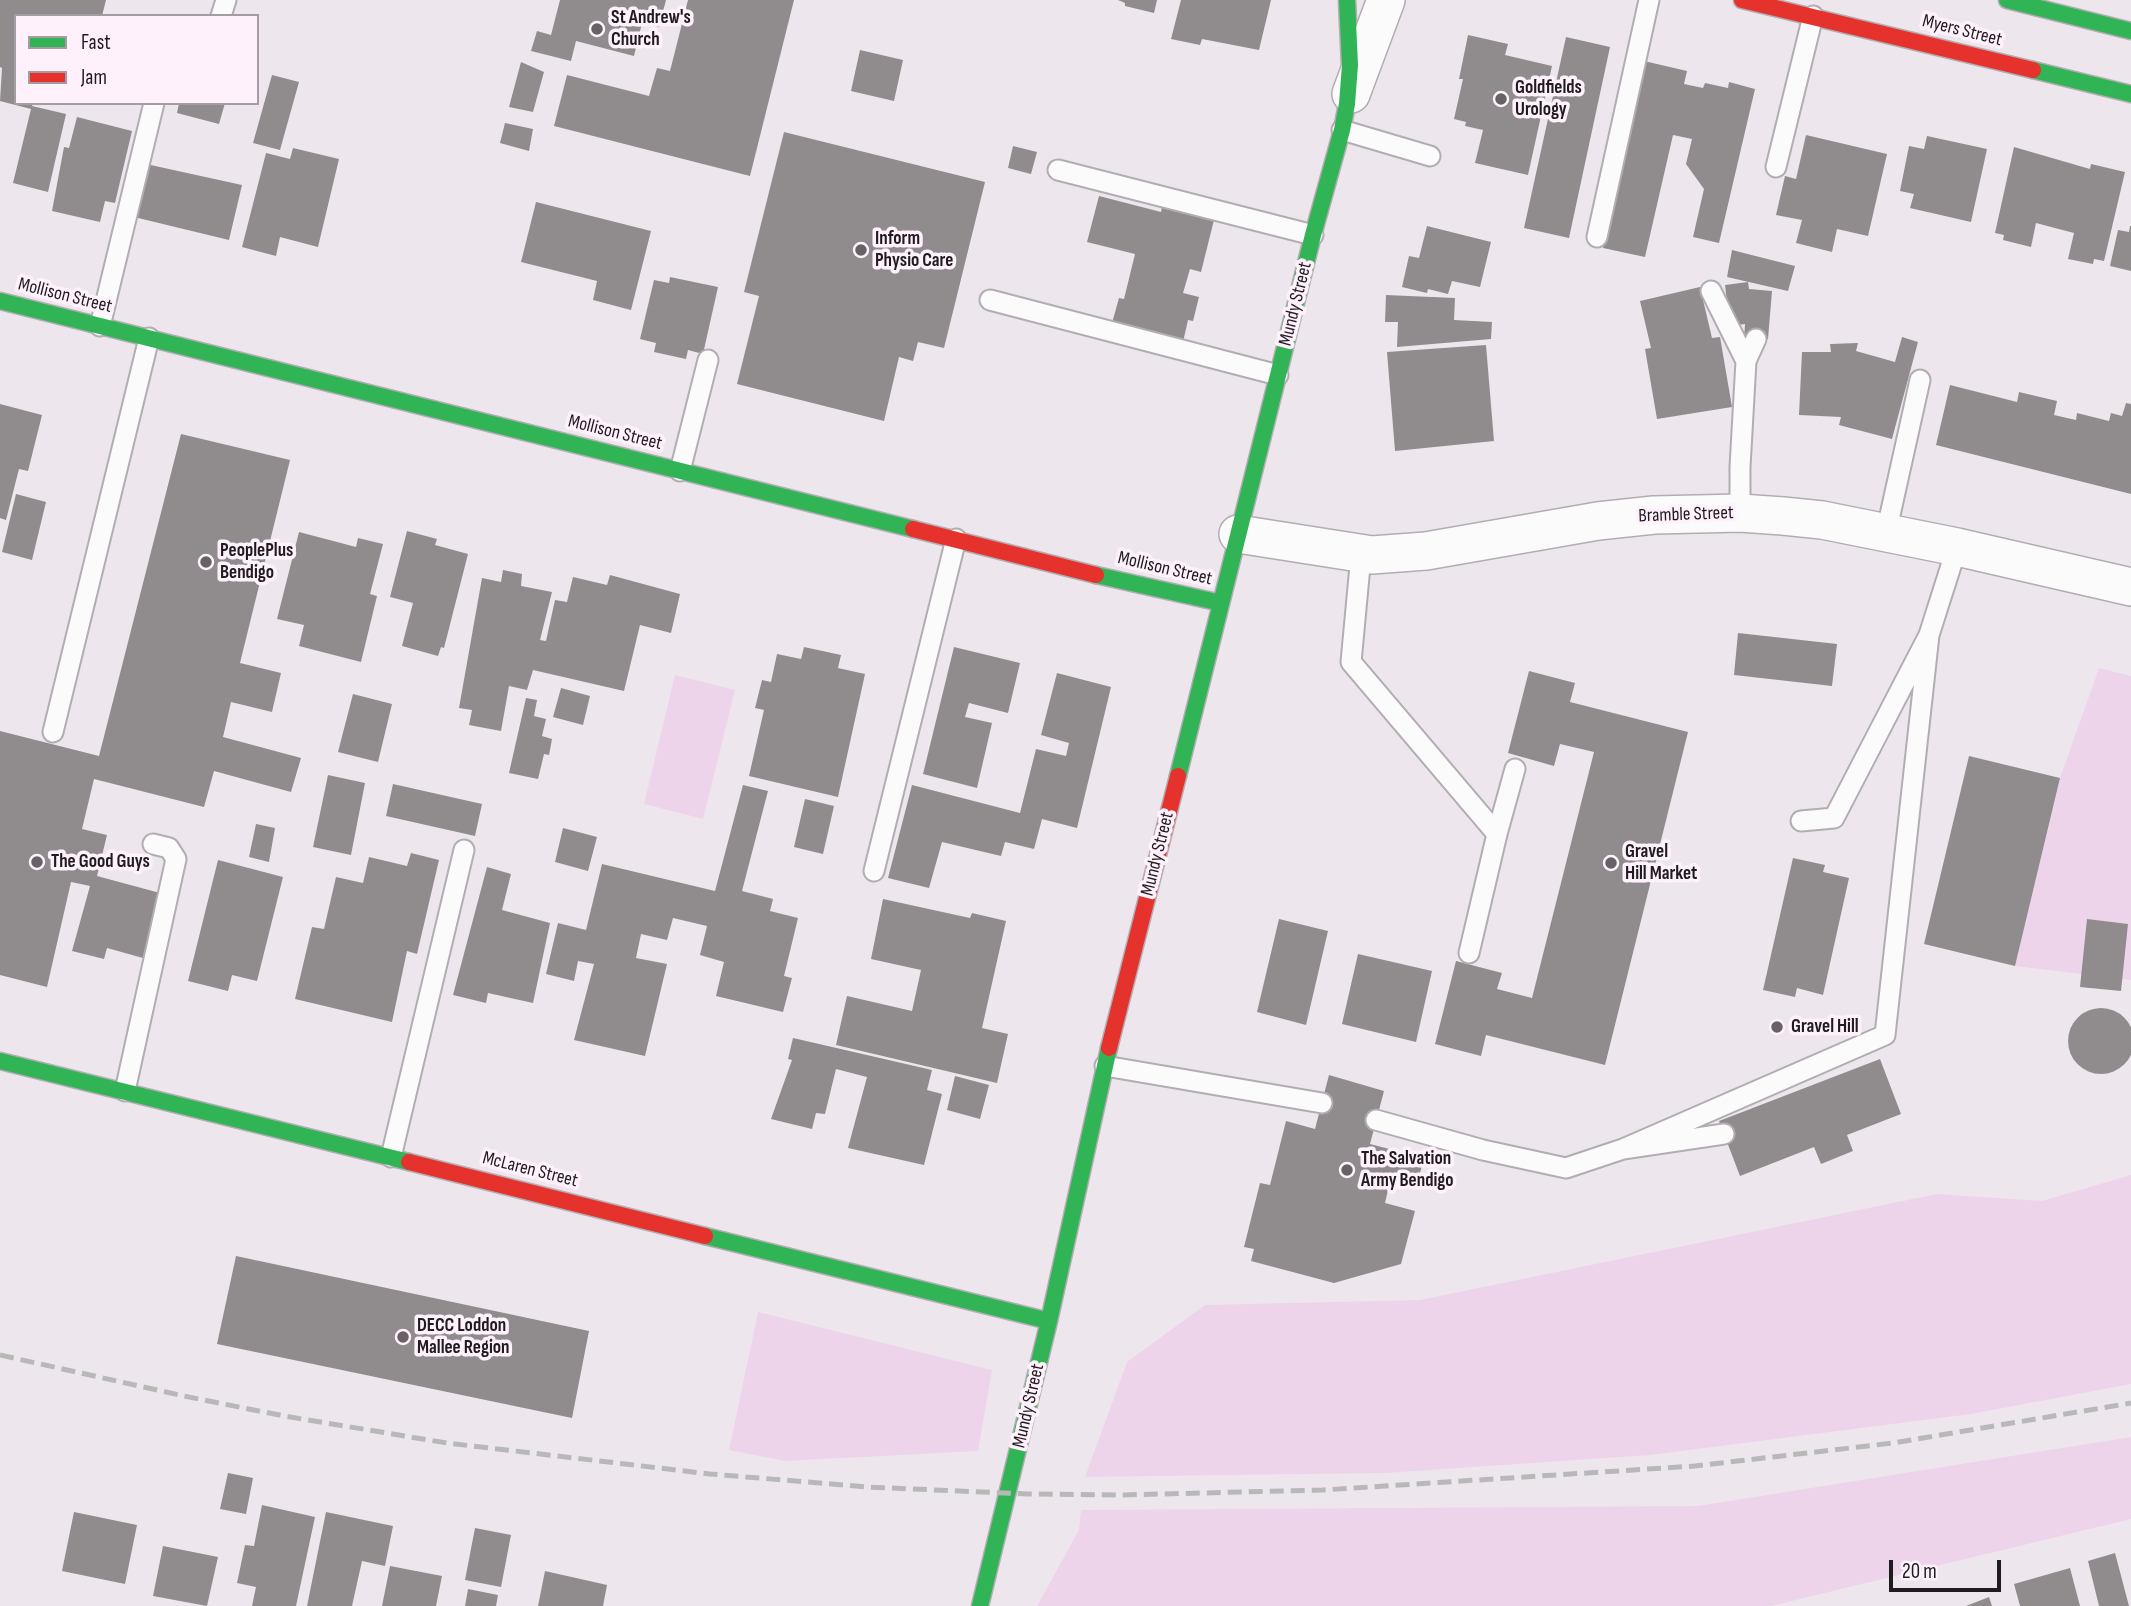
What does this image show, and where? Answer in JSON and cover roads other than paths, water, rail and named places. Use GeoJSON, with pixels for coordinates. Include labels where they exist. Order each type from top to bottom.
{"type":"FeatureCollection","features":[{"type":"Feature","properties":{"kind":"street","name":"Mundy Street"},"geometry":{"type":"LineString","coordinates":[[1345,117],[1350,52],[1347,0]]}},
{"type":"Feature","properties":{"kind":"street","name":"Mundy Street"},"geometry":{"type":"LineString","coordinates":[[980,1606],[1049,1321],[1105,1066],[1313,235],[1345,117],[1386,0]]}},
{"type":"Feature","properties":{"kind":"street","name":"Myers Street"},"geometry":{"type":"LineString","coordinates":[[1742,0],[2131,93]]}},
{"type":"Feature","properties":{"kind":"street"},"geometry":{"type":"LineString","coordinates":[[2007,0],[2131,31]]}},
{"type":"Feature","properties":{"kind":"street","name":"Mollison Street"},"geometry":{"type":"LineString","coordinates":[[0,301],[1221,603]]}},
{"type":"Feature","properties":{"kind":"street","name":"Bramble Street"},"geometry":{"type":"LineString","coordinates":[[1238,534],[1362,555],[1426,551],[1598,521],[1654,515],[1740,513],[1822,520],[2131,587]]}},
{"type":"Feature","properties":{"kind":"street","name":"McLaren Street"},"geometry":{"type":"LineString","coordinates":[[0,1062],[1049,1321]]}},
{"type":"Feature","properties":{"kind":"lane"},"geometry":{"type":"LineString","coordinates":[[1597,237],[1649,0]]}},
{"type":"Feature","properties":{"kind":"lane"},"geometry":{"type":"LineString","coordinates":[[1776,167],[1813,16]]}},
{"type":"Feature","properties":{"kind":"lane"},"geometry":{"type":"LineString","coordinates":[[100,326],[154,105]]}},
{"type":"Feature","properties":{"kind":"lane"},"geometry":{"type":"LineString","coordinates":[[1345,117],[1430,156]]}},
{"type":"Feature","properties":{"kind":"lane"},"geometry":{"type":"LineString","coordinates":[[1058,170],[1313,235]]}},
{"type":"Feature","properties":{"kind":"lane"},"geometry":{"type":"LineString","coordinates":[[1711,291],[1746,361]]}},
{"type":"Feature","properties":{"kind":"lane"},"geometry":{"type":"LineString","coordinates":[[990,300],[1278,375]]}},
{"type":"Feature","properties":{"kind":"lane"},"geometry":{"type":"LineString","coordinates":[[53,732],[149,338]]}},
{"type":"Feature","properties":{"kind":"lane"},"geometry":{"type":"LineString","coordinates":[[1740,513],[1746,361],[1756,339]]}},
{"type":"Feature","properties":{"kind":"lane"},"geometry":{"type":"LineString","coordinates":[[680,471],[708,360]]}},
{"type":"Feature","properties":{"kind":"lane"},"geometry":{"type":"LineString","coordinates":[[1886,533],[1920,380]]}},
{"type":"Feature","properties":{"kind":"lane"},"geometry":{"type":"LineString","coordinates":[[874,871],[956,539]]}},
{"type":"Feature","properties":{"kind":"lane"},"geometry":{"type":"LineString","coordinates":[[1801,821],[1835,818],[1929,635],[1957,548]]}},
{"type":"Feature","properties":{"kind":"lane"},"geometry":{"type":"LineString","coordinates":[[1362,555],[1351,662],[1497,834]]}},
{"type":"Feature","properties":{"kind":"lane"},"geometry":{"type":"LineString","coordinates":[[1376,1120],[1483,1150],[1566,1168],[1623,1149],[1885,1035],[1929,635]]}},
{"type":"Feature","properties":{"kind":"lane"},"geometry":{"type":"LineString","coordinates":[[1469,953],[1515,769]]}},
{"type":"Feature","properties":{"kind":"lane"},"geometry":{"type":"LineString","coordinates":[[125,1091],[176,859],[169,848],[153,844]]}},
{"type":"Feature","properties":{"kind":"lane"},"geometry":{"type":"LineString","coordinates":[[391,1157],[464,850]]}},
{"type":"Feature","properties":{"kind":"lane"},"geometry":{"type":"LineString","coordinates":[[1105,1066],[1322,1103]]}},
{"type":"Feature","properties":{"kind":"lane"},"geometry":{"type":"LineString","coordinates":[[1623,1149],[1724,1134]]}},
{"type":"Feature","properties":{"kind":"railway"},"geometry":{"type":"LineString","coordinates":[[0,1355],[284,1416],[447,1443],[710,1474],[868,1487],[1028,1494],[1121,1495],[1323,1490],[1695,1466],[1893,1443],[2131,1403]]}},
{"type":"Feature","properties":{"kind":"place","name":"St Andrew's Church"},"geometry":{"type":"Point","coordinates":[597,29]}},
{"type":"Feature","properties":{"kind":"place","name":"Goldfields Urology"},"geometry":{"type":"Point","coordinates":[1501,99]}},
{"type":"Feature","properties":{"kind":"place","name":"Inform Physio Care"},"geometry":{"type":"Point","coordinates":[861,250]}},
{"type":"Feature","properties":{"kind":"place","name":"PeoplePlus Bendigo"},"geometry":{"type":"Point","coordinates":[206,562]}},
{"type":"Feature","properties":{"kind":"place","name":"The Good Guys"},"geometry":{"type":"Point","coordinates":[37,862]}},
{"type":"Feature","properties":{"kind":"place","name":"Gravel Hill Market"},"geometry":{"type":"Point","coordinates":[1611,863]}},
{"type":"Feature","properties":{"kind":"place","name":"Gravel Hill"},"geometry":{"type":"Point","coordinates":[1777,1027]}},
{"type":"Feature","properties":{"kind":"place","name":"The Salvation Army Bendigo"},"geometry":{"type":"Point","coordinates":[1347,1170]}},
{"type":"Feature","properties":{"kind":"place","name":"DECC Loddon Mallee Region"},"geometry":{"type":"Point","coordinates":[403,1337]}}]}
